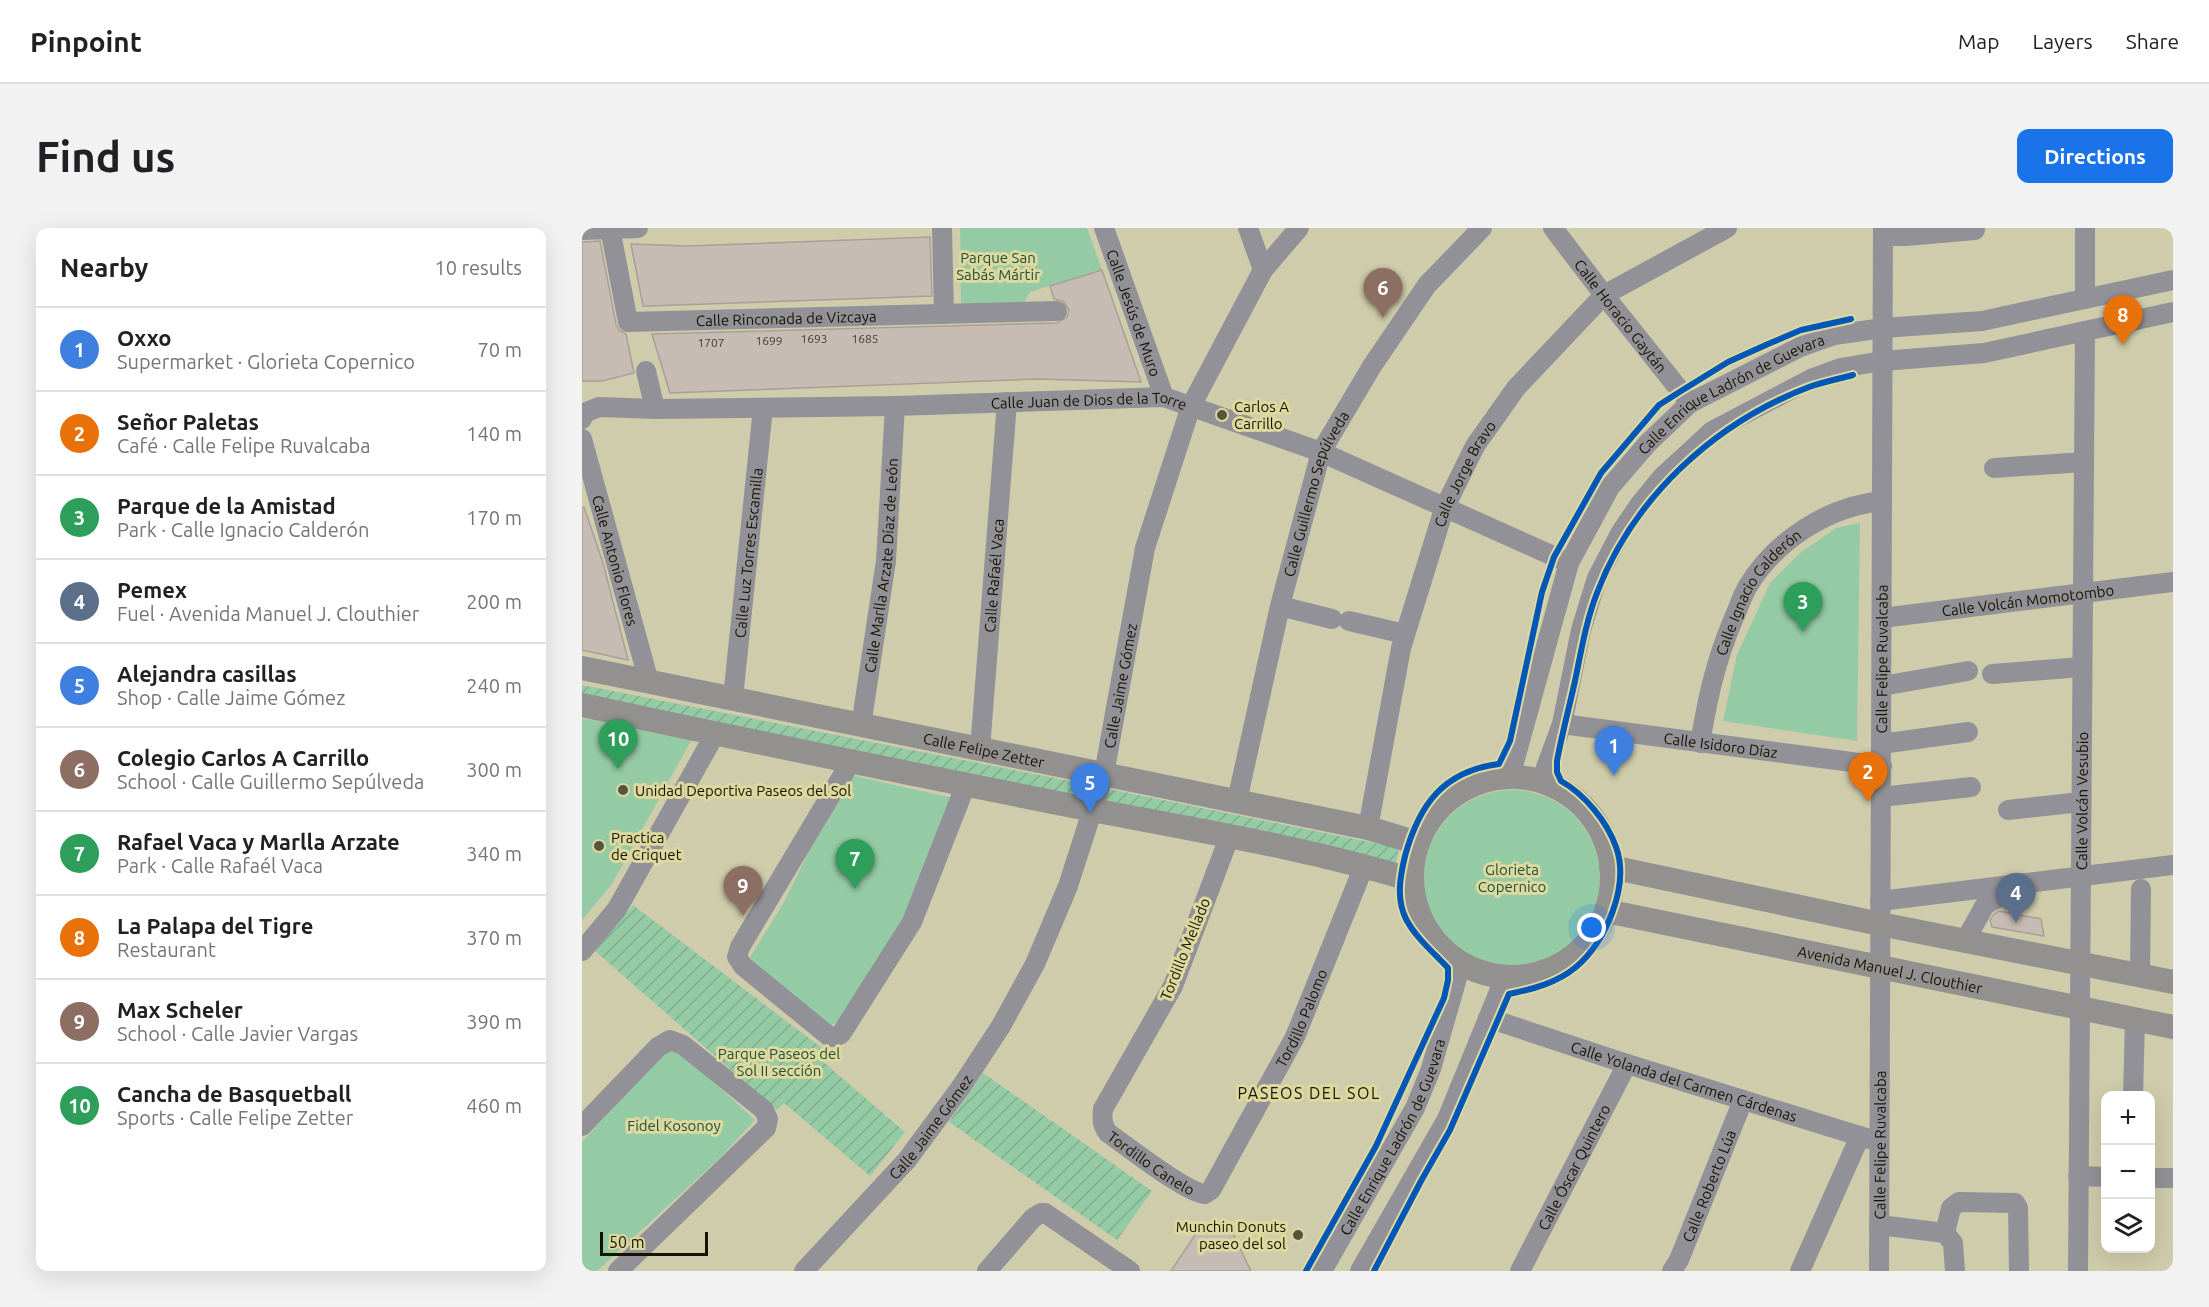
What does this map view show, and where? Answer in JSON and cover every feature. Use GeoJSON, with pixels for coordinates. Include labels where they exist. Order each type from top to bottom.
{"type":"FeatureCollection","features":[{"type":"Feature","properties":{"kind":"main road","name":"Calle Felipe Zetter"},"geometry":{"type":"LineString","coordinates":[[582,668],[1368,828],[1418,843]]}},
{"type":"Feature","properties":{"kind":"main road"},"geometry":{"type":"LineString","coordinates":[[582,705],[850,763],[1230,835],[1364,866],[1412,880]]}},
{"type":"Feature","properties":{"kind":"main road"},"geometry":{"type":"LineString","coordinates":[[1510,777],[1541,781],[1567,794],[1589,814],[1600,830],[1611,867],[1606,911],[1597,930],[1584,947],[1568,960],[1550,970],[1530,976],[1505,977],[1484,974],[1461,964],[1445,952],[1431,937],[1421,920],[1414,900],[1412,880],[1413,861],[1418,843],[1428,822],[1444,803],[1457,794],[1486,780],[1510,777]]}},
{"type":"Feature","properties":{"kind":"main road"},"geometry":{"type":"LineString","coordinates":[[1611,867],[1880,913],[1965,941],[2173,982]]}},
{"type":"Feature","properties":{"kind":"main road","name":"Avenida Manuel J. Clouthier"},"geometry":{"type":"LineString","coordinates":[[1606,911],[2173,1028]]}},
{"type":"Feature","properties":{"kind":"street","name":"Calle Rinconada de Vizcaya"},"geometry":{"type":"LineString","coordinates":[[610,228],[628,322],[1057,311]]}},
{"type":"Feature","properties":{"kind":"street"},"geometry":{"type":"LineString","coordinates":[[582,230],[638,228]]}},
{"type":"Feature","properties":{"kind":"street"},"geometry":{"type":"LineString","coordinates":[[942,228],[944,314]]}},
{"type":"Feature","properties":{"kind":"street","name":"Calle Jesús de Muro"},"geometry":{"type":"LineString","coordinates":[[1104,228],[1164,397]]}},
{"type":"Feature","properties":{"kind":"street"},"geometry":{"type":"LineString","coordinates":[[1248,228],[1263,270]]}},
{"type":"Feature","properties":{"kind":"street","name":"Calle Jaime Gómez"},"geometry":{"type":"LineString","coordinates":[[804,1271],[907,1160],[961,1087],[1000,1026],[1039,955],[1068,886],[1104,774],[1145,548],[1191,406],[1263,270],[1299,228]]}},
{"type":"Feature","properties":{"kind":"street","name":"Calle Guillermo Sepúlveda"},"geometry":{"type":"LineString","coordinates":[[1237,801],[1280,606],[1322,452],[1372,366],[1427,285],[1482,228]]}},
{"type":"Feature","properties":{"kind":"street","name":"Calle Horacio Gaytán"},"geometry":{"type":"LineString","coordinates":[[1553,228],[1690,403]]}},
{"type":"Feature","properties":{"kind":"street","name":"Calle Jorge Bravo"},"geometry":{"type":"LineString","coordinates":[[1368,828],[1401,648],[1444,509],[1475,446],[1516,388],[1604,295],[1727,228]]}},
{"type":"Feature","properties":{"kind":"street"},"geometry":{"type":"LineString","coordinates":[[2085,228],[2085,299]]}},
{"type":"Feature","properties":{"kind":"street"},"geometry":{"type":"LineString","coordinates":[[1883,232],[1906,236],[1975,230]]}},
{"type":"Feature","properties":{"kind":"street","name":"Calle Felipe Ruvalcaba"},"geometry":{"type":"LineString","coordinates":[[1879,1271],[1883,232]]}},
{"type":"Feature","properties":{"kind":"street","name":"Calle Enrique Ladrón de Guevara"},"geometry":{"type":"LineString","coordinates":[[1510,777],[1569,563],[1610,488],[1648,443],[1690,403],[1814,340],[1883,328],[1982,321],[2173,280]]}},
{"type":"Feature","properties":{"kind":"street","name":"Calle Enrique Ladrón de Guevara"},"geometry":{"type":"LineString","coordinates":[[1541,781],[1562,724],[1581,630],[1597,578],[1621,532],[1662,477],[1712,431],[1829,372],[1882,361],[1984,353],[2173,312]]}},
{"type":"Feature","properties":{"kind":"street","name":"Calle Volcán Vesubio"},"geometry":{"type":"LineString","coordinates":[[2078,1271],[2085,331]]}},
{"type":"Feature","properties":{"kind":"street"},"geometry":{"type":"LineString","coordinates":[[646,371],[655,409]]}},
{"type":"Feature","properties":{"kind":"street","name":"Calle Juan de Dios de la Torre"},"geometry":{"type":"LineString","coordinates":[[582,419],[584,413],[599,407],[763,408],[1164,397],[1322,452],[1444,509],[1569,563]]}},
{"type":"Feature","properties":{"kind":"street","name":"Calle Rafaél Vaca"},"geometry":{"type":"LineString","coordinates":[[980,749],[1007,402]]}},
{"type":"Feature","properties":{"kind":"street","name":"Calle Marlla Arzate Díaz de León"},"geometry":{"type":"LineString","coordinates":[[861,726],[886,561],[895,405]]}},
{"type":"Feature","properties":{"kind":"street","name":"Calle Luz Torres Escamilla"},"geometry":{"type":"LineString","coordinates":[[734,698],[763,408]]}},
{"type":"Feature","properties":{"kind":"street","name":"Calle Antonio Flores"},"geometry":{"type":"LineString","coordinates":[[582,439],[649,682]]}},
{"type":"Feature","properties":{"kind":"street"},"geometry":{"type":"LineString","coordinates":[[1994,468],[2084,462]]}},
{"type":"Feature","properties":{"kind":"street","name":"Calle Ignacio Calderón"},"geometry":{"type":"LineString","coordinates":[[1700,742],[1711,683],[1723,645],[1748,586],[1771,558],[1795,535],[1827,516],[1861,503],[1882,501]]}},
{"type":"Feature","properties":{"kind":"street","name":"Calle Volcán Momotombo"},"geometry":{"type":"LineString","coordinates":[[1882,618],[2173,582]]}},
{"type":"Feature","properties":{"kind":"street"},"geometry":{"type":"LineString","coordinates":[[1280,606],[1405,634]]}},
{"type":"Feature","properties":{"kind":"street"},"geometry":{"type":"LineString","coordinates":[[1992,674],[2082,668]]}},
{"type":"Feature","properties":{"kind":"street"},"geometry":{"type":"LineString","coordinates":[[1882,686],[1968,671]]}},
{"type":"Feature","properties":{"kind":"street","name":"Calle Isidoro Díaz"},"geometry":{"type":"LineString","coordinates":[[1562,724],[1882,766]]}},
{"type":"Feature","properties":{"kind":"street"},"geometry":{"type":"LineString","coordinates":[[1881,744],[1968,732]]}},
{"type":"Feature","properties":{"kind":"street"},"geometry":{"type":"LineString","coordinates":[[582,951],[617,909],[715,734]]}},
{"type":"Feature","properties":{"kind":"street"},"geometry":{"type":"LineString","coordinates":[[850,763],[740,947],[738,957],[743,966],[826,1035],[834,1037],[841,1034],[912,922],[966,784]]}},
{"type":"Feature","properties":{"kind":"street"},"geometry":{"type":"LineString","coordinates":[[1881,797],[1971,787]]}},
{"type":"Feature","properties":{"kind":"street"},"geometry":{"type":"LineString","coordinates":[[2008,810],[2081,802]]}},
{"type":"Feature","properties":{"kind":"street","name":"Tordillo Mellado"},"geometry":{"type":"LineString","coordinates":[[1102,1124],[1103,1109],[1173,986],[1230,835]]}},
{"type":"Feature","properties":{"kind":"street"},"geometry":{"type":"LineString","coordinates":[[1880,913],[2022,885],[2173,865]]}},
{"type":"Feature","properties":{"kind":"street","name":"Tordillo Palomo"},"geometry":{"type":"LineString","coordinates":[[1205,1194],[1211,1190],[1295,1037],[1364,866]]}},
{"type":"Feature","properties":{"kind":"street"},"geometry":{"type":"LineString","coordinates":[[1965,941],[1985,905],[2022,885]]}},
{"type":"Feature","properties":{"kind":"street"},"geometry":{"type":"LineString","coordinates":[[2140,976],[2141,889]]}},
{"type":"Feature","properties":{"kind":"street","name":"Calle Enrique Ladrón de Guevara"},"geometry":{"type":"LineString","coordinates":[[1322,1271],[1415,1108],[1431,1069],[1461,964]]}},
{"type":"Feature","properties":{"kind":"street"},"geometry":{"type":"LineString","coordinates":[[1360,1271],[1447,1119],[1505,977]]}},
{"type":"Feature","properties":{"kind":"street","name":"Calle Yolanda del Carmen Cárdenas"},"geometry":{"type":"LineString","coordinates":[[1488,1017],[1627,1064],[1879,1142]]}},
{"type":"Feature","properties":{"kind":"street"},"geometry":{"type":"LineString","coordinates":[[2133,1091],[2135,1020]]}},
{"type":"Feature","properties":{"kind":"street"},"geometry":{"type":"LineString","coordinates":[[582,1126],[658,1047],[670,1040],[684,1045],[764,1110],[768,1119],[766,1128],[618,1271]]}},
{"type":"Feature","properties":{"kind":"street","name":"Calle Óscar Quintero"},"geometry":{"type":"LineString","coordinates":[[1520,1271],[1627,1064]]}},
{"type":"Feature","properties":{"kind":"street","name":"Calle Roberto Lúa"},"geometry":{"type":"LineString","coordinates":[[1672,1271],[1679,1260],[1743,1100]]}},
{"type":"Feature","properties":{"kind":"street","name":"Tordillo Canelo"},"geometry":{"type":"LineString","coordinates":[[1102,1124],[1108,1133],[1162,1171],[1198,1193],[1205,1194]]}},
{"type":"Feature","properties":{"kind":"street"},"geometry":{"type":"LineString","coordinates":[[1800,1271],[1860,1136]]}},
{"type":"Feature","properties":{"kind":"street"},"geometry":{"type":"LineString","coordinates":[[2078,1176],[2101,1177]]}},
{"type":"Feature","properties":{"kind":"street"},"geometry":{"type":"LineString","coordinates":[[2155,1178],[2173,1178]]}},
{"type":"Feature","properties":{"kind":"street"},"geometry":{"type":"LineString","coordinates":[[1945,1233],[1951,1208],[1959,1202],[2015,1203],[2018,1208],[2019,1271]]}},
{"type":"Feature","properties":{"kind":"street"},"geometry":{"type":"LineString","coordinates":[[987,1271],[1033,1218],[1041,1213],[1049,1214],[1130,1271]]}},
{"type":"Feature","properties":{"kind":"street"},"geometry":{"type":"LineString","coordinates":[[1879,1225],[1945,1233],[1953,1243],[1955,1271]]}},
{"type":"Feature","properties":{"kind":"green space","name":"Parque San Sabás Mártir"},"geometry":{"type":"Polygon","coordinates":[[[960,228],[1087,228],[1102,270],[1030,292],[1024,303],[961,304],[960,228]]]}},
{"type":"Feature","properties":{"kind":"green space"},"geometry":{"type":"Polygon","coordinates":[[[1860,523],[1857,741],[1723,721],[1737,655],[1770,583],[1800,553],[1836,528],[1860,523]]]}},
{"type":"Feature","properties":{"kind":"green space"},"geometry":{"type":"Polygon","coordinates":[[[582,685],[1080,783],[1083,791],[1080,796],[582,698],[582,685]]]}},
{"type":"Feature","properties":{"kind":"green space","name":"Unidad Deportiva Paseos del Sol"},"geometry":{"type":"Polygon","coordinates":[[[582,718],[692,739],[612,884],[582,920],[582,718]]]}},
{"type":"Feature","properties":{"kind":"green space"},"geometry":{"type":"Polygon","coordinates":[[[846,776],[855,776],[953,798],[926,873],[889,946],[839,1020],[830,1027],[747,962],[783,904],[846,776]]]}},
{"type":"Feature","properties":{"kind":"green space"},"geometry":{"type":"Polygon","coordinates":[[[1114,790],[1399,848],[1396,863],[1111,804],[1107,801],[1106,796],[1109,791],[1114,790]]]}},
{"type":"Feature","properties":{"kind":"green space","name":"Glorieta Copernico"},"geometry":{"type":"Polygon","coordinates":[[[1512,790],[1529,791],[1546,797],[1561,805],[1574,816],[1585,829],[1593,844],[1599,861],[1599,895],[1593,912],[1585,927],[1574,940],[1561,951],[1546,959],[1529,965],[1512,966],[1495,965],[1478,959],[1463,951],[1450,940],[1439,927],[1431,912],[1425,895],[1424,878],[1425,861],[1431,844],[1439,829],[1450,816],[1463,805],[1478,797],[1495,791],[1512,790]]]}},
{"type":"Feature","properties":{"kind":"green space","name":"Parque Paseos del Sol II sección"},"geometry":{"type":"Polygon","coordinates":[[[633,905],[827,1052],[821,1060],[905,1132],[870,1176],[784,1103],[777,1110],[595,951],[633,905]]]}},
{"type":"Feature","properties":{"kind":"green space","name":"Fidel Kosonoy"},"geometry":{"type":"Polygon","coordinates":[[[672,1044],[755,1120],[719,1159],[597,1271],[582,1271],[582,1142],[672,1044]]]}},
{"type":"Feature","properties":{"kind":"green space"},"geometry":{"type":"Polygon","coordinates":[[[983,1073],[1152,1191],[1117,1240],[949,1122],[983,1073]]]}},
{"type":"Feature","properties":{"kind":"building"},"geometry":{"type":"Polygon","coordinates":[[[930,237],[932,296],[648,306],[643,306],[631,244],[687,246],[930,237]]]}},
{"type":"Feature","properties":{"kind":"building"},"geometry":{"type":"Polygon","coordinates":[[[600,241],[616,324],[619,330],[626,334],[634,373],[602,381],[582,381],[582,242],[600,241]]]}},
{"type":"Feature","properties":{"kind":"building"},"geometry":{"type":"Polygon","coordinates":[[[1102,270],[1141,382],[1037,379],[670,393],[652,334],[1057,323],[1067,317],[1069,310],[1063,301],[1054,299],[1050,286],[1102,270]]]}},
{"type":"Feature","properties":{"kind":"building"},"geometry":{"type":"Polygon","coordinates":[[[584,507],[603,563],[628,660],[582,650],[582,508],[584,507]]]}},
{"type":"Feature","properties":{"kind":"building"},"geometry":{"type":"Polygon","coordinates":[[[1999,911],[2041,919],[2044,936],[1992,927],[1990,920],[1999,911]]]}},
{"type":"Feature","properties":{"kind":"building"},"geometry":{"type":"Polygon","coordinates":[[[1199,1229],[1231,1230],[1251,1271],[1171,1271],[1199,1229]]]}},
{"type":"Feature","properties":{"kind":"cycle path"},"geometry":{"type":"LineString","coordinates":[[1306,1271],[1376,1146],[1444,998],[1448,968],[1415,933],[1406,919],[1401,904],[1402,872],[1411,838],[1426,806],[1448,783],[1479,768],[1499,764],[1510,741],[1542,592],[1554,557],[1601,473],[1659,405],[1728,362],[1801,330],[1851,319]]}},
{"type":"Feature","properties":{"kind":"cycle path"},"geometry":{"type":"LineString","coordinates":[[1374,1271],[1450,1130],[1509,994],[1536,987],[1569,973],[1597,943],[1612,912],[1620,878],[1620,862],[1616,847],[1594,809],[1578,793],[1561,781],[1557,772],[1557,761],[1590,614],[1613,558],[1632,526],[1655,496],[1681,468],[1710,443],[1741,421],[1774,402],[1809,387],[1853,375]]}},
{"type":"Feature","properties":{"kind":"place","name":"Colegio Carlos A Carrillo"},"geometry":{"type":"Point","coordinates":[1383,318]}},
{"type":"Feature","properties":{"kind":"place","name":"La Palapa del Tigre"},"geometry":{"type":"Point","coordinates":[2123,345]}},
{"type":"Feature","properties":{"kind":"place","name":"Carlos A Carrillo"},"geometry":{"type":"Point","coordinates":[1222,415]}},
{"type":"Feature","properties":{"kind":"place","name":"Parque de la Amistad"},"geometry":{"type":"Point","coordinates":[1803,632]}},
{"type":"Feature","properties":{"kind":"place","name":"Cancha de Basquetball"},"geometry":{"type":"Point","coordinates":[618,769]}},
{"type":"Feature","properties":{"kind":"place","name":"Oxxo"},"geometry":{"type":"Point","coordinates":[1614,776]}},
{"type":"Feature","properties":{"kind":"place","name":"Unidad Deportiva Paseos del Sol"},"geometry":{"type":"Point","coordinates":[623,790]}},
{"type":"Feature","properties":{"kind":"place","name":"Señor Paletas"},"geometry":{"type":"Point","coordinates":[1868,802]}},
{"type":"Feature","properties":{"kind":"place","name":"Alejandra casillas"},"geometry":{"type":"Point","coordinates":[1090,813]}},
{"type":"Feature","properties":{"kind":"place","name":"Practica de Criquet"},"geometry":{"type":"Point","coordinates":[599,846]}},
{"type":"Feature","properties":{"kind":"place","name":"Rafael Vaca y Marlla Arzate"},"geometry":{"type":"Point","coordinates":[855,889]}},
{"type":"Feature","properties":{"kind":"place","name":"Max Scheler"},"geometry":{"type":"Point","coordinates":[743,916]}},
{"type":"Feature","properties":{"kind":"place","name":"Pemex"},"geometry":{"type":"Point","coordinates":[2016,923]}},
{"type":"Feature","properties":{"kind":"place","name":"Munchin Donuts paseo del sol"},"geometry":{"type":"Point","coordinates":[1298,1235]}},
{"type":"Feature","properties":{"kind":"district","name":"PASEOS DEL SOL"},"geometry":{"type":"Point","coordinates":[1309,1093]}}]}
